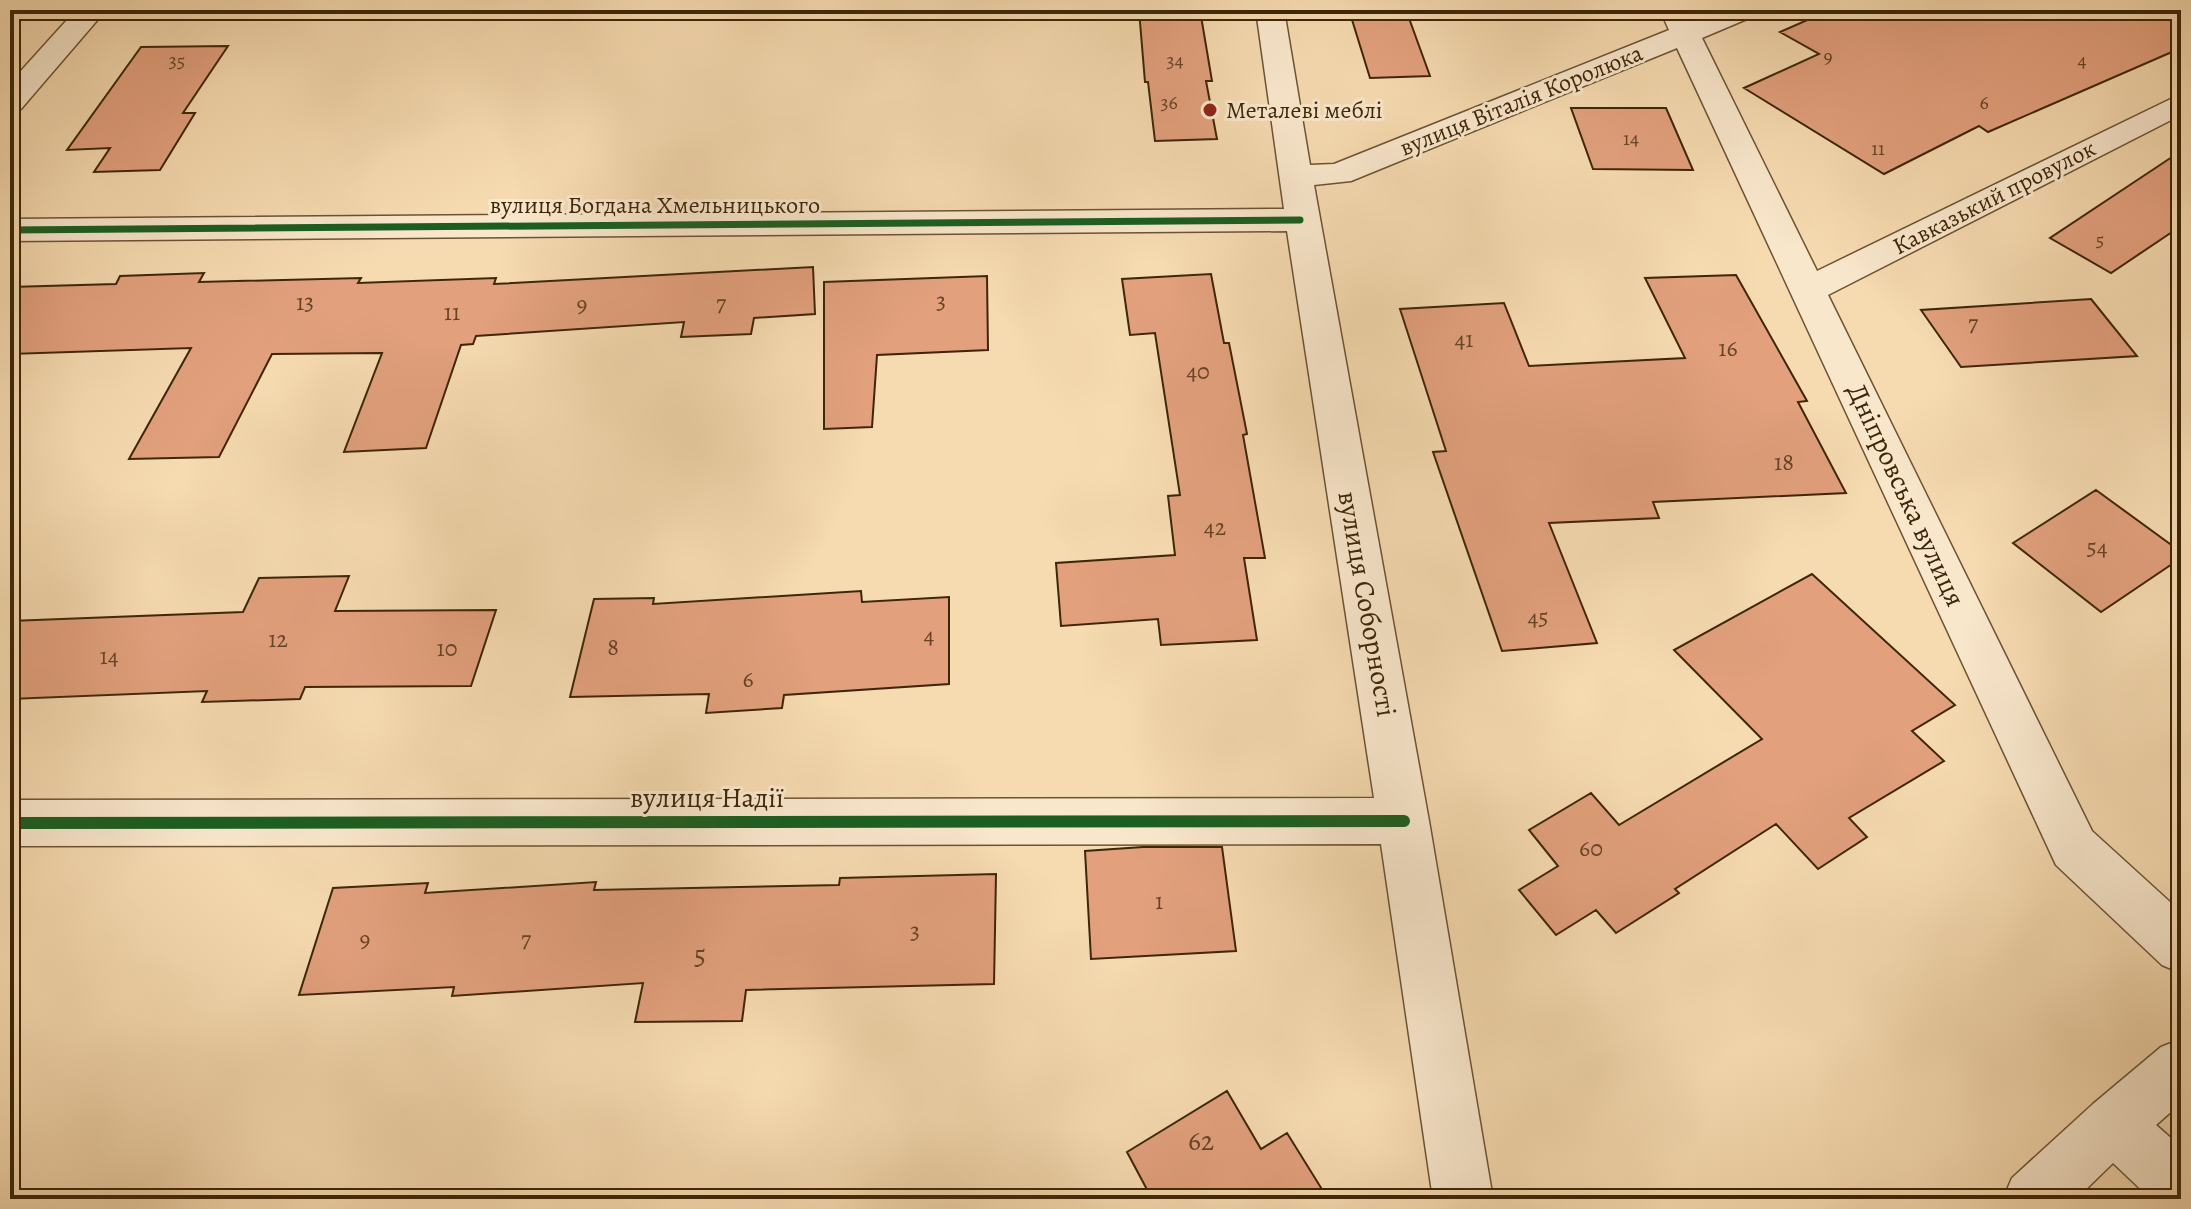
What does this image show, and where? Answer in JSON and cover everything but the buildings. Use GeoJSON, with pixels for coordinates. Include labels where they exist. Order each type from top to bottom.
{"type":"FeatureCollection","features":[{"type":"Feature","properties":{"kind":"street"},"geometry":{"type":"LineString","coordinates":[[10,102],[92,10]]}},
{"type":"Feature","properties":{"kind":"street","name":"вулиця Соборності"},"geometry":{"type":"LineString","coordinates":[[1270,10],[1300,220],[1404,821],[1463,1199]]}},
{"type":"Feature","properties":{"kind":"street","name":"вулиця Віталія Королюка"},"geometry":{"type":"LineString","coordinates":[[1295,176],[1339,174],[1680,22],[1744,10]]}},
{"type":"Feature","properties":{"kind":"street","name":"Дніпровська вулиця"},"geometry":{"type":"LineString","coordinates":[[1680,22],[2074,848],[2181,947]]}},
{"type":"Feature","properties":{"kind":"street","name":"Кавказький провулок"},"geometry":{"type":"LineString","coordinates":[[1808,290],[2181,103]]}},
{"type":"Feature","properties":{"kind":"street","name":"вулиця Богдана Хмельницького"},"geometry":{"type":"LineString","coordinates":[[10,230],[1300,220]]}},
{"type":"Feature","properties":{"kind":"street","name":"вулиця Надії"},"geometry":{"type":"LineString","coordinates":[[10,823],[1404,821]]}},
{"type":"Feature","properties":{"kind":"street"},"geometry":{"type":"LineString","coordinates":[[2033,1199],[2113,1124],[2181,1067]]}},
{"type":"Feature","properties":{"kind":"street"},"geometry":{"type":"LineString","coordinates":[[2113,1124],[2181,1187]]}},
{"type":"Feature","properties":{"kind":"cycle path"},"geometry":{"type":"LineString","coordinates":[[10,230],[1300,220]]}},
{"type":"Feature","properties":{"kind":"cycle path"},"geometry":{"type":"LineString","coordinates":[[10,823],[1404,821]]}},
{"type":"Feature","properties":{"kind":"place","name":"Металеві меблі"},"geometry":{"type":"Point","coordinates":[1210,110]}}]}
